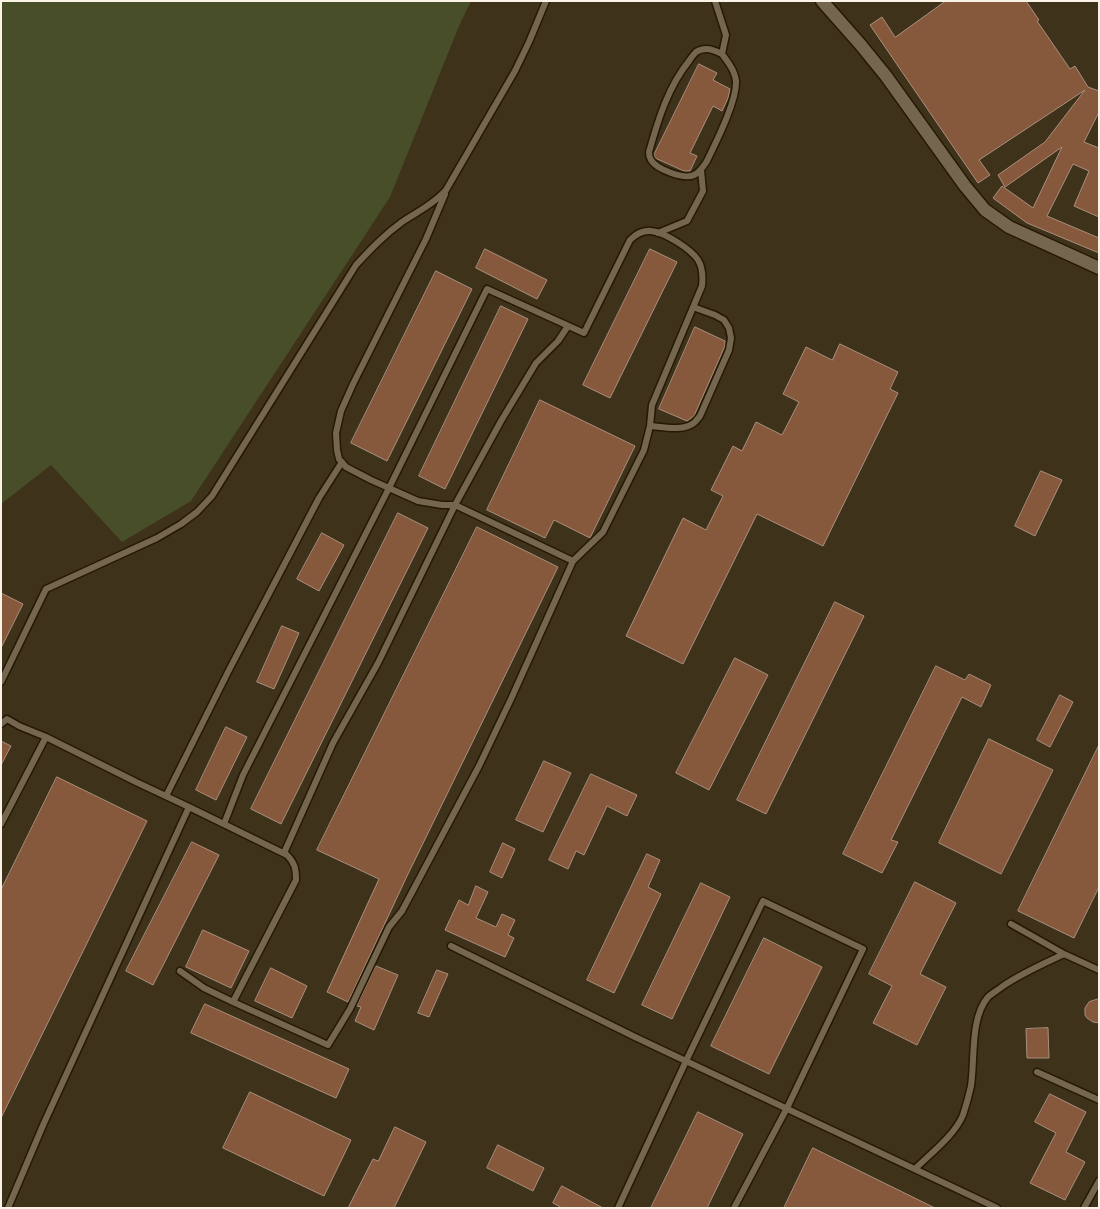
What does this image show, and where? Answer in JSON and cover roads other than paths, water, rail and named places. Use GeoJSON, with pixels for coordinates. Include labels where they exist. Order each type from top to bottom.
{"type":"FeatureCollection","features":[{"type":"Feature","properties":{"kind":"street"},"geometry":{"type":"LineString","coordinates":[[822,1],[886,76],[965,186],[985,210],[1009,227],[1099,268]]}},
{"type":"Feature","properties":{"kind":"lane"},"geometry":{"type":"LineString","coordinates":[[1,682],[46,589],[157,538],[198,512],[212,496],[356,265],[377,243],[401,223],[440,198],[446,190],[530,42],[546,1]]}},
{"type":"Feature","properties":{"kind":"lane"},"geometry":{"type":"LineString","coordinates":[[715,1],[726,35],[722,54]]}},
{"type":"Feature","properties":{"kind":"lane"},"geometry":{"type":"LineString","coordinates":[[702,49],[711,49],[722,54],[730,65],[736,80],[735,96],[707,161],[701,170],[693,176],[684,177],[670,172],[654,163],[650,159],[649,152],[665,102],[682,70],[696,52],[702,49]]}},
{"type":"Feature","properties":{"kind":"lane"},"geometry":{"type":"LineString","coordinates":[[658,233],[687,221],[703,191],[701,170]]}},
{"type":"Feature","properties":{"kind":"lane"},"geometry":{"type":"LineString","coordinates":[[446,190],[426,239],[341,411],[336,434],[339,458],[346,467],[370,480],[418,501],[455,505],[573,561]]}},
{"type":"Feature","properties":{"kind":"lane"},"geometry":{"type":"LineString","coordinates":[[180,971],[204,988],[328,1045],[350,1009],[389,927],[406,904],[479,766],[573,561],[603,532],[644,450],[650,426],[652,405],[702,286],[703,272],[698,260],[688,249],[652,231],[638,233],[630,240],[584,333],[487,288],[389,488],[243,775],[224,824]]}},
{"type":"Feature","properties":{"kind":"lane"},"geometry":{"type":"LineString","coordinates":[[650,426],[671,428],[689,426],[695,422],[700,416],[729,350],[731,338],[729,328],[724,320],[693,307]]}},
{"type":"Feature","properties":{"kind":"lane"},"geometry":{"type":"LineString","coordinates":[[284,853],[333,744],[378,664],[455,505],[501,421],[536,363],[558,341],[568,326]]}},
{"type":"Feature","properties":{"kind":"lane"},"geometry":{"type":"LineString","coordinates":[[166,796],[229,670],[315,507],[342,462]]}},
{"type":"Feature","properties":{"kind":"lane"},"geometry":{"type":"LineString","coordinates":[[1,724],[4,717],[19,726],[46,737],[288,855],[296,870],[296,880],[233,1002]]}},
{"type":"Feature","properties":{"kind":"lane"},"geometry":{"type":"LineString","coordinates":[[1,824],[46,737]]}},
{"type":"Feature","properties":{"kind":"lane"},"geometry":{"type":"LineString","coordinates":[[8,1208],[44,1123],[189,807]]}},
{"type":"Feature","properties":{"kind":"lane"},"geometry":{"type":"LineString","coordinates":[[618,1208],[763,901],[863,949],[787,1108],[734,1208]]}},
{"type":"Feature","properties":{"kind":"lane"},"geometry":{"type":"LineString","coordinates":[[1011,924],[1064,954],[1099,970]]}},
{"type":"Feature","properties":{"kind":"lane"},"geometry":{"type":"LineString","coordinates":[[451,946],[686,1061],[997,1208]]}},
{"type":"Feature","properties":{"kind":"lane"},"geometry":{"type":"LineString","coordinates":[[915,1169],[944,1141],[962,1117],[971,1086],[977,1020],[982,1006],[989,996],[1009,982],[1064,954]]}},
{"type":"Feature","properties":{"kind":"lane"},"geometry":{"type":"LineString","coordinates":[[1037,1072],[1099,1100]]}},
{"type":"Feature","properties":{"kind":"lane"},"geometry":{"type":"LineString","coordinates":[[1084,1208],[1099,1181]]}}]}
